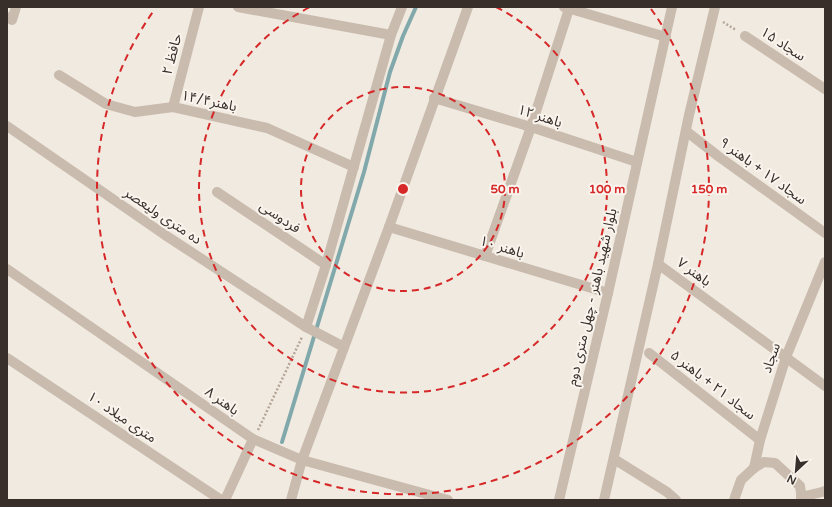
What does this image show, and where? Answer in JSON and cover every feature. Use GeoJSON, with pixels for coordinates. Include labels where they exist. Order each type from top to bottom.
{"type":"FeatureCollection","features":[{"type":"Feature","properties":{"kind":"street"},"geometry":{"type":"LineString","coordinates":[[7,17],[12,20],[16,7]]}},
{"type":"Feature","properties":{"kind":"street","name":"حافظ ۲"},"geometry":{"type":"LineString","coordinates":[[173,107],[199,7]]}},
{"type":"Feature","properties":{"kind":"street"},"geometry":{"type":"LineString","coordinates":[[238,7],[391,35]]}},
{"type":"Feature","properties":{"kind":"street"},"geometry":{"type":"LineString","coordinates":[[306,327],[326,265],[391,35],[402,7]]}},
{"type":"Feature","properties":{"kind":"street"},"geometry":{"type":"LineString","coordinates":[[291,500],[302,460],[389,227],[434,98],[468,7]]}},
{"type":"Feature","properties":{"kind":"street","name":"بلوار شهید باهنر - چهل متری دوم"},"geometry":{"type":"LineString","coordinates":[[559,500],[608,293],[672,7]]}},
{"type":"Feature","properties":{"kind":"street"},"geometry":{"type":"LineString","coordinates":[[486,256],[531,127],[567,8],[666,37]]}},
{"type":"Feature","properties":{"kind":"street"},"geometry":{"type":"LineString","coordinates":[[604,500],[658,264],[686,130],[714,11]]}},
{"type":"Feature","properties":{"kind":"street","name":"سجاد ۱۵"},"geometry":{"type":"LineString","coordinates":[[745,36],[825,89]]}},
{"type":"Feature","properties":{"kind":"street","name":"باهنر۱۴/۴"},"geometry":{"type":"LineString","coordinates":[[60,75],[106,104],[135,112],[173,107],[267,128],[354,167]]}},
{"type":"Feature","properties":{"kind":"street","name":"باهنر ۱۲"},"geometry":{"type":"LineString","coordinates":[[434,98],[531,127],[637,162]]}},
{"type":"Feature","properties":{"kind":"street","name":"ده متری ولیعصر"},"geometry":{"type":"LineString","coordinates":[[7,126],[165,235],[306,327],[344,347]]}},
{"type":"Feature","properties":{"kind":"street","name":"سجاد ۱۷ + باهنر ۹"},"geometry":{"type":"LineString","coordinates":[[686,130],[718,156],[825,233]]}},
{"type":"Feature","properties":{"kind":"street","name":"فردوسی"},"geometry":{"type":"LineString","coordinates":[[217,192],[326,265]]}},
{"type":"Feature","properties":{"kind":"street","name":"باهنر ۱۰"},"geometry":{"type":"LineString","coordinates":[[389,227],[608,293]]}},
{"type":"Feature","properties":{"kind":"street","name":"سجاد"},"geometry":{"type":"LineString","coordinates":[[754,468],[760,440],[786,357],[825,262]]}},
{"type":"Feature","properties":{"kind":"street","name":"باهنر ۷"},"geometry":{"type":"LineString","coordinates":[[658,264],[825,386]]}},
{"type":"Feature","properties":{"kind":"street","name":"باهنر ۸"},"geometry":{"type":"LineString","coordinates":[[7,269],[253,439],[302,460],[448,500]]}},
{"type":"Feature","properties":{"kind":"street","name":"سجاد ۲۱ + باهنر ۵"},"geometry":{"type":"LineString","coordinates":[[649,353],[760,440]]}},
{"type":"Feature","properties":{"kind":"street","name":"۱۰ متری میلاد"},"geometry":{"type":"LineString","coordinates":[[7,358],[221,500]]}},
{"type":"Feature","properties":{"kind":"street"},"geometry":{"type":"LineString","coordinates":[[224,500],[253,439]]}},
{"type":"Feature","properties":{"kind":"street"},"geometry":{"type":"LineString","coordinates":[[614,459],[667,492],[676,500]]}},
{"type":"Feature","properties":{"kind":"street"},"geometry":{"type":"LineString","coordinates":[[734,500],[741,480],[754,468],[764,462],[776,463],[800,486],[802,498],[824,493]]}},
{"type":"Feature","properties":{"kind":"path"},"geometry":{"type":"LineString","coordinates":[[714,11],[745,36]]}},
{"type":"Feature","properties":{"kind":"path"},"geometry":{"type":"LineString","coordinates":[[253,439],[306,327]]}},
{"type":"Feature","properties":{"kind":"waterway"},"geometry":{"type":"LineString","coordinates":[[282,442],[364,172],[390,72],[403,36],[416,7]]}}]}
